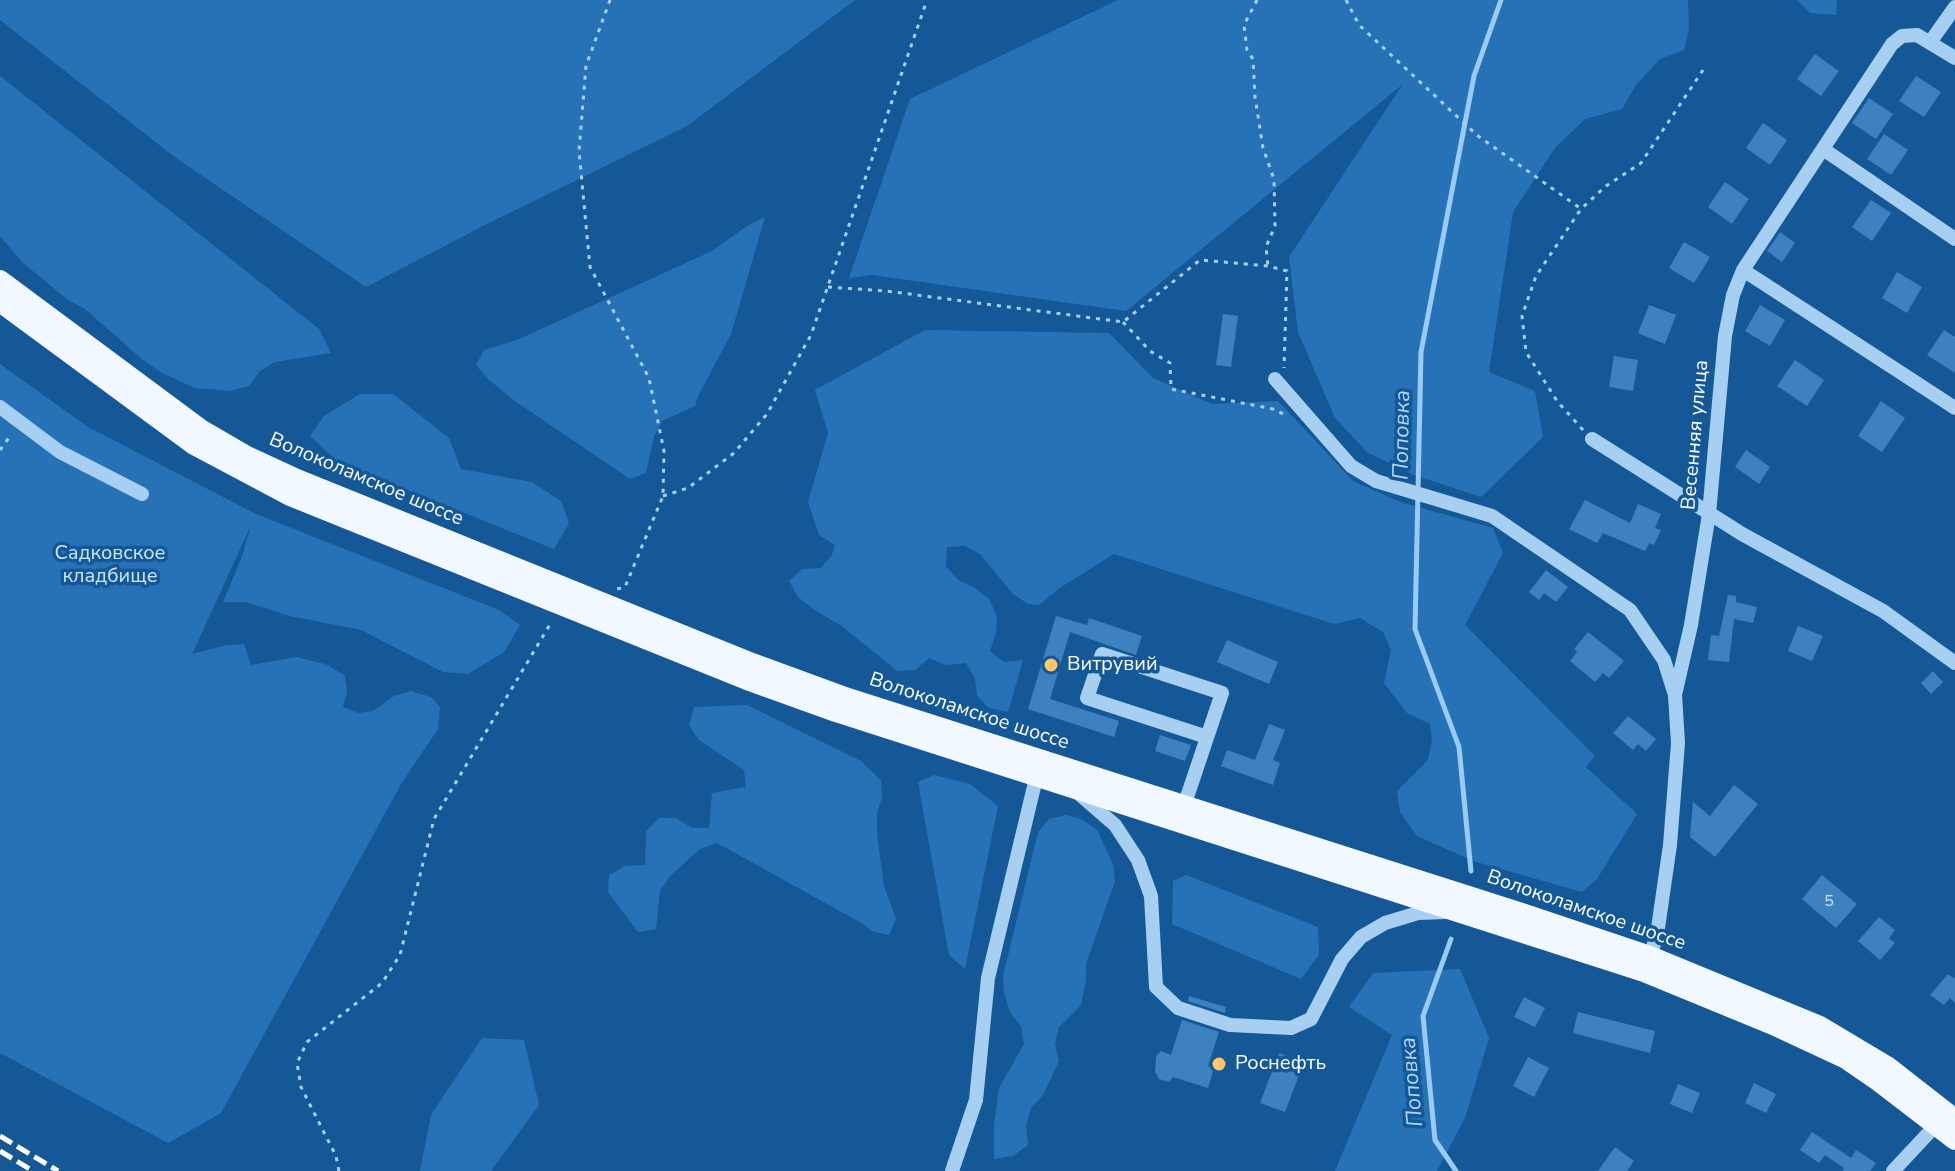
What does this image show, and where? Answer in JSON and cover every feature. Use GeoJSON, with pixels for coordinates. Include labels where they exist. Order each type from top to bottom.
{"type":"FeatureCollection","features":[{"type":"Feature","properties":{"kind":"main road","name":"Волоколамское шоссе"},"geometry":{"type":"LineString","coordinates":[[0,280],[202,430],[245,455],[297,479],[752,663],[1038,770],[1074,790],[1644,972],[1846,1059],[1946,1122]]}},
{"type":"Feature","properties":{"kind":"main road","name":"Волоколамское шоссе"},"geometry":{"type":"LineString","coordinates":[[0,302],[194,445],[238,471],[368,529],[747,680],[1038,770],[1184,806],[1650,956],[1820,1026],[1887,1066],[1946,1122],[1955,1140]]}},
{"type":"Feature","properties":{"kind":"street"},"geometry":{"type":"LineString","coordinates":[[1955,7],[1931,41],[1955,58]]}},
{"type":"Feature","properties":{"kind":"street","name":"Весенняя улица"},"geometry":{"type":"LineString","coordinates":[[1650,956],[1657,935],[1670,845],[1678,743],[1675,695],[1691,625],[1709,514],[1725,336],[1733,295],[1743,270],[1892,44],[1902,36],[1917,35],[1931,41]]}},
{"type":"Feature","properties":{"kind":"street"},"geometry":{"type":"LineString","coordinates":[[1823,149],[1955,239]]}},
{"type":"Feature","properties":{"kind":"street"},"geometry":{"type":"LineString","coordinates":[[1743,270],[1955,408]]}},
{"type":"Feature","properties":{"kind":"street"},"geometry":{"type":"LineString","coordinates":[[1279,383],[1351,466],[1376,481],[1492,516],[1630,610],[1664,660],[1675,695]]}},
{"type":"Feature","properties":{"kind":"street"},"geometry":{"type":"LineString","coordinates":[[0,407],[60,452],[142,494]]}},
{"type":"Feature","properties":{"kind":"street"},"geometry":{"type":"LineString","coordinates":[[1592,439],[1709,514],[1883,611],[1955,663]]}},
{"type":"Feature","properties":{"kind":"street"},"geometry":{"type":"LineString","coordinates":[[1184,806],[1222,693],[1102,654],[1087,698],[1207,737]]}},
{"type":"Feature","properties":{"kind":"street"},"geometry":{"type":"LineString","coordinates":[[952,1171],[976,1100],[988,978],[1038,770]]}},
{"type":"Feature","properties":{"kind":"street"},"geometry":{"type":"LineString","coordinates":[[1074,790],[1115,825],[1138,860],[1151,896],[1156,987],[1178,1008],[1191,1013],[1230,1025],[1291,1028],[1311,1019],[1342,959],[1361,937],[1385,923],[1418,913],[1458,911]]}},
{"type":"Feature","properties":{"kind":"street"},"geometry":{"type":"LineString","coordinates":[[1893,1171],[1946,1122]]}},
{"type":"Feature","properties":{"kind":"path"},"geometry":{"type":"LineString","coordinates":[[610,0],[586,66],[579,151],[590,267],[649,378],[664,451],[663,496],[625,587]]}},
{"type":"Feature","properties":{"kind":"path"},"geometry":{"type":"LineString","coordinates":[[663,496],[688,488],[734,453],[767,414],[811,335],[927,0]]}},
{"type":"Feature","properties":{"kind":"path"},"geometry":{"type":"LineString","coordinates":[[1257,0],[1244,25],[1247,50],[1253,59],[1263,148],[1274,179],[1275,226],[1266,247],[1268,266]]}},
{"type":"Feature","properties":{"kind":"path"},"geometry":{"type":"LineString","coordinates":[[1346,0],[1359,25],[1478,136],[1581,209]]}},
{"type":"Feature","properties":{"kind":"path"},"geometry":{"type":"LineString","coordinates":[[1592,439],[1557,401],[1526,352],[1522,316],[1536,276],[1581,209],[1606,186],[1641,163],[1703,70]]}},
{"type":"Feature","properties":{"kind":"path"},"geometry":{"type":"LineString","coordinates":[[1123,322],[1200,260],[1268,266],[1287,271],[1279,383]]}},
{"type":"Feature","properties":{"kind":"path"},"geometry":{"type":"LineString","coordinates":[[828,287],[886,291],[1123,322],[1150,351],[1170,363],[1171,389],[1273,409],[1323,434]]}},
{"type":"Feature","properties":{"kind":"path"},"geometry":{"type":"LineString","coordinates":[[0,450],[20,422]]}},
{"type":"Feature","properties":{"kind":"path"},"geometry":{"type":"LineString","coordinates":[[339,1171],[336,1156],[301,1087],[297,1063],[307,1042],[382,983],[400,955],[434,819],[537,650],[561,604]]}},
{"type":"Feature","properties":{"kind":"green space"},"geometry":{"type":"Polygon","coordinates":[[[0,0],[855,0],[687,126],[366,287],[176,158],[0,20],[0,0]]]}},
{"type":"Feature","properties":{"kind":"green space"},"geometry":{"type":"Polygon","coordinates":[[[1118,0],[1688,0],[1689,29],[1684,50],[1660,59],[1636,85],[1622,109],[1585,119],[1555,148],[1513,212],[1489,372],[1535,391],[1543,437],[1481,497],[1411,474],[1367,452],[1335,418],[1298,332],[1289,257],[1403,84],[1126,311],[872,275],[849,278],[910,99],[1118,0]]]}},
{"type":"Feature","properties":{"kind":"green space"},"geometry":{"type":"Polygon","coordinates":[[[1797,0],[1837,0],[1836,15],[1810,13],[1797,0]]]}},
{"type":"Feature","properties":{"kind":"green space"},"geometry":{"type":"Polygon","coordinates":[[[0,76],[319,329],[331,353],[275,362],[260,371],[249,386],[230,391],[195,388],[162,373],[143,360],[85,309],[68,300],[23,263],[0,236],[0,76]]]}},
{"type":"Feature","properties":{"kind":"green space"},"geometry":{"type":"Polygon","coordinates":[[[765,217],[731,334],[695,406],[662,421],[654,436],[646,473],[630,479],[515,401],[476,365],[484,350],[517,340],[712,251],[765,217]]]}},
{"type":"Feature","properties":{"kind":"green space"},"geometry":{"type":"Polygon","coordinates":[[[925,330],[1109,333],[1153,378],[1212,404],[1278,401],[1353,481],[1400,502],[1493,528],[1503,553],[1465,625],[1595,756],[1586,767],[1637,814],[1597,879],[1582,892],[1473,861],[1417,836],[1400,812],[1397,791],[1428,760],[1432,740],[1430,724],[1407,713],[1384,683],[1391,650],[1383,632],[1360,618],[1334,624],[1114,554],[1058,589],[1039,605],[1028,604],[1013,594],[980,554],[965,546],[947,547],[946,566],[958,580],[989,599],[997,616],[990,651],[1004,662],[1023,660],[1008,712],[989,708],[977,696],[975,678],[966,663],[946,665],[929,658],[915,670],[897,671],[842,626],[798,597],[789,581],[802,569],[821,568],[832,555],[835,545],[819,535],[808,502],[828,433],[815,390],[925,330]]]}},
{"type":"Feature","properties":{"kind":"green space","name":"Садковское кладбище"},"geometry":{"type":"Polygon","coordinates":[[[0,364],[88,427],[256,514],[499,610],[520,625],[504,652],[468,674],[443,672],[361,630],[290,616],[246,602],[223,602],[252,523],[192,654],[244,644],[251,665],[297,657],[328,665],[345,676],[347,692],[343,707],[359,713],[373,711],[394,696],[411,691],[431,697],[440,707],[438,729],[401,784],[221,1113],[168,1143],[0,1053],[0,364]]]}},
{"type":"Feature","properties":{"kind":"green space"},"geometry":{"type":"Polygon","coordinates":[[[360,394],[393,394],[449,438],[461,469],[532,482],[561,501],[569,523],[554,549],[338,462],[310,436],[324,416],[360,394]]]}},
{"type":"Feature","properties":{"kind":"green space"},"geometry":{"type":"Polygon","coordinates":[[[747,705],[861,761],[881,780],[877,834],[884,886],[896,919],[889,935],[872,931],[717,843],[700,849],[670,876],[660,891],[656,929],[638,932],[608,892],[609,875],[625,866],[645,865],[646,831],[659,818],[676,818],[692,828],[709,828],[712,793],[746,787],[744,770],[699,740],[689,725],[694,707],[747,705]]]}},
{"type":"Feature","properties":{"kind":"green space"},"geometry":{"type":"Polygon","coordinates":[[[934,775],[970,784],[998,806],[965,969],[949,955],[918,782],[934,775]]]}},
{"type":"Feature","properties":{"kind":"green space"},"geometry":{"type":"Polygon","coordinates":[[[1066,815],[1083,820],[1097,830],[1113,864],[1115,881],[1086,964],[1081,1005],[1059,1027],[1055,1044],[1059,1061],[1043,1095],[1031,1108],[1026,1125],[1028,1145],[1013,1156],[994,1159],[999,1088],[1024,1044],[1021,1027],[1010,1012],[1004,993],[1003,976],[1038,832],[1049,819],[1066,815]]]}},
{"type":"Feature","properties":{"kind":"green space"},"geometry":{"type":"Polygon","coordinates":[[[1186,875],[1318,927],[1319,955],[1301,979],[1172,924],[1173,881],[1186,875]]]}},
{"type":"Feature","properties":{"kind":"green space"},"geometry":{"type":"Polygon","coordinates":[[[1460,969],[1489,1038],[1465,1118],[1437,1171],[1335,1171],[1392,1035],[1349,1007],[1373,973],[1460,969]]]}},
{"type":"Feature","properties":{"kind":"green space"},"geometry":{"type":"Polygon","coordinates":[[[482,1038],[524,1040],[539,1105],[491,1171],[420,1171],[431,1115],[482,1038]]]}},
{"type":"Feature","properties":{"kind":"building"},"geometry":{"type":"Polygon","coordinates":[[[1815,54],[1839,71],[1821,96],[1797,79],[1815,54]]]}},
{"type":"Feature","properties":{"kind":"building"},"geometry":{"type":"Polygon","coordinates":[[[1916,76],[1941,92],[1924,117],[1899,101],[1916,76]]]}},
{"type":"Feature","properties":{"kind":"building"},"geometry":{"type":"Polygon","coordinates":[[[1869,98],[1893,114],[1876,139],[1852,123],[1869,98]]]}},
{"type":"Feature","properties":{"kind":"building"},"geometry":{"type":"Polygon","coordinates":[[[1763,123],[1787,140],[1770,165],[1746,148],[1763,123]]]}},
{"type":"Feature","properties":{"kind":"building"},"geometry":{"type":"Polygon","coordinates":[[[1884,134],[1908,150],[1891,175],[1867,159],[1884,134]]]}},
{"type":"Feature","properties":{"kind":"building"},"geometry":{"type":"Polygon","coordinates":[[[1725,182],[1749,199],[1732,224],[1708,207],[1725,182]]]}},
{"type":"Feature","properties":{"kind":"building"},"geometry":{"type":"Polygon","coordinates":[[[1871,200],[1891,213],[1872,241],[1852,227],[1871,200]]]}},
{"type":"Feature","properties":{"kind":"building"},"geometry":{"type":"Polygon","coordinates":[[[1780,232],[1795,243],[1782,262],[1767,251],[1780,232]]]}},
{"type":"Feature","properties":{"kind":"building"},"geometry":{"type":"Polygon","coordinates":[[[1684,242],[1710,257],[1694,283],[1669,268],[1684,242]]]}},
{"type":"Feature","properties":{"kind":"building"},"geometry":{"type":"Polygon","coordinates":[[[1897,272],[1922,287],[1907,313],[1882,298],[1897,272]]]}},
{"type":"Feature","properties":{"kind":"building"},"geometry":{"type":"Polygon","coordinates":[[[1649,305],[1676,315],[1665,344],[1638,333],[1649,305]]]}},
{"type":"Feature","properties":{"kind":"building"},"geometry":{"type":"Polygon","coordinates":[[[1760,305],[1785,320],[1770,346],[1745,331],[1760,305]]]}},
{"type":"Feature","properties":{"kind":"building"},"geometry":{"type":"Polygon","coordinates":[[[1223,314],[1238,316],[1231,367],[1216,365],[1223,314]]]}},
{"type":"Feature","properties":{"kind":"building"},"geometry":{"type":"Polygon","coordinates":[[[1944,330],[1955,337],[1955,373],[1927,355],[1944,330]]]}},
{"type":"Feature","properties":{"kind":"building"},"geometry":{"type":"Polygon","coordinates":[[[1614,356],[1638,360],[1633,391],[1609,387],[1614,356]]]}},
{"type":"Feature","properties":{"kind":"building"},"geometry":{"type":"Polygon","coordinates":[[[1795,360],[1824,380],[1807,406],[1777,386],[1795,360]]]}},
{"type":"Feature","properties":{"kind":"building"},"geometry":{"type":"Polygon","coordinates":[[[1881,401],[1905,418],[1882,452],[1858,436],[1881,401]]]}},
{"type":"Feature","properties":{"kind":"building"},"geometry":{"type":"Polygon","coordinates":[[[1746,450],[1770,467],[1759,484],[1735,467],[1746,450]]]}},
{"type":"Feature","properties":{"kind":"building"},"geometry":{"type":"Polygon","coordinates":[[[1585,500],[1630,523],[1638,504],[1661,514],[1655,528],[1661,530],[1654,545],[1649,543],[1645,551],[1603,533],[1597,543],[1569,529],[1585,500]]]}},
{"type":"Feature","properties":{"kind":"building"},"geometry":{"type":"Polygon","coordinates":[[[1546,570],[1568,587],[1556,602],[1544,593],[1539,600],[1529,592],[1546,570]]]}},
{"type":"Feature","properties":{"kind":"building"},"geometry":{"type":"Polygon","coordinates":[[[1728,595],[1736,596],[1736,602],[1757,607],[1753,623],[1734,619],[1729,662],[1708,660],[1711,635],[1719,636],[1728,595]]]}},
{"type":"Feature","properties":{"kind":"building"},"geometry":{"type":"Polygon","coordinates":[[[1056,616],[1087,625],[1089,618],[1142,636],[1136,655],[1070,632],[1050,699],[1119,721],[1114,737],[1028,709],[1056,616]]]}},
{"type":"Feature","properties":{"kind":"building"},"geometry":{"type":"Polygon","coordinates":[[[1798,626],[1823,636],[1812,661],[1788,651],[1798,626]]]}},
{"type":"Feature","properties":{"kind":"building"},"geometry":{"type":"Polygon","coordinates":[[[1588,632],[1624,661],[1609,678],[1603,673],[1595,682],[1570,661],[1577,652],[1574,649],[1588,632]]]}},
{"type":"Feature","properties":{"kind":"building"},"geometry":{"type":"Polygon","coordinates":[[[1227,640],[1278,662],[1269,684],[1217,662],[1227,640]]]}},
{"type":"Feature","properties":{"kind":"building"},"geometry":{"type":"Polygon","coordinates":[[[1933,671],[1943,682],[1931,694],[1921,683],[1933,671]]]}},
{"type":"Feature","properties":{"kind":"building"},"geometry":{"type":"Polygon","coordinates":[[[1628,716],[1656,739],[1646,751],[1638,744],[1633,750],[1613,733],[1628,716]]]}},
{"type":"Feature","properties":{"kind":"building"},"geometry":{"type":"Polygon","coordinates":[[[1269,724],[1285,730],[1273,760],[1280,763],[1273,785],[1221,766],[1227,750],[1255,760],[1269,724]]]}},
{"type":"Feature","properties":{"kind":"building"},"geometry":{"type":"Polygon","coordinates":[[[1160,735],[1191,745],[1185,761],[1155,751],[1160,735]]]}},
{"type":"Feature","properties":{"kind":"building"},"geometry":{"type":"Polygon","coordinates":[[[1734,785],[1758,804],[1715,857],[1690,837],[1693,802],[1710,816],[1734,785]]]}},
{"type":"Feature","properties":{"kind":"building"},"geometry":{"type":"Polygon","coordinates":[[[1822,875],[1857,904],[1836,928],[1802,899],[1822,875]]]}},
{"type":"Feature","properties":{"kind":"building"},"geometry":{"type":"Polygon","coordinates":[[[1879,917],[1895,930],[1889,938],[1895,943],[1880,960],[1858,941],[1879,917]]]}},
{"type":"Feature","properties":{"kind":"building"},"geometry":{"type":"Polygon","coordinates":[[[1948,974],[1955,979],[1955,1003],[1950,998],[1944,1005],[1930,995],[1948,974]]]}},
{"type":"Feature","properties":{"kind":"building"},"geometry":{"type":"Polygon","coordinates":[[[1189,996],[1226,1007],[1225,1013],[1188,1001],[1189,996]]]}},
{"type":"Feature","properties":{"kind":"building"},"geometry":{"type":"Polygon","coordinates":[[[1524,997],[1545,1008],[1535,1027],[1514,1017],[1524,997]]]}},
{"type":"Feature","properties":{"kind":"building"},"geometry":{"type":"Polygon","coordinates":[[[1578,1012],[1655,1031],[1650,1053],[1573,1033],[1578,1012]]]}},
{"type":"Feature","properties":{"kind":"building"},"geometry":{"type":"Polygon","coordinates":[[[1182,1020],[1219,1032],[1208,1066],[1214,1068],[1208,1088],[1173,1077],[1169,1082],[1159,1079],[1155,1072],[1156,1056],[1161,1051],[1171,1055],[1182,1020]]]}},
{"type":"Feature","properties":{"kind":"building"},"geometry":{"type":"Polygon","coordinates":[[[1279,1053],[1304,1062],[1285,1112],[1260,1103],[1279,1053]]]}},
{"type":"Feature","properties":{"kind":"building"},"geometry":{"type":"Polygon","coordinates":[[[1528,1057],[1549,1068],[1534,1097],[1513,1086],[1528,1057]]]}},
{"type":"Feature","properties":{"kind":"building"},"geometry":{"type":"Polygon","coordinates":[[[1754,1083],[1776,1094],[1766,1113],[1745,1103],[1754,1083]]]}},
{"type":"Feature","properties":{"kind":"building"},"geometry":{"type":"Polygon","coordinates":[[[1678,1084],[1700,1093],[1692,1113],[1670,1104],[1678,1084]]]}},
{"type":"Feature","properties":{"kind":"building"},"geometry":{"type":"Polygon","coordinates":[[[1812,1132],[1851,1158],[1856,1150],[1876,1163],[1870,1171],[1842,1171],[1844,1168],[1825,1155],[1819,1163],[1800,1150],[1812,1132]]]}},
{"type":"Feature","properties":{"kind":"building"},"geometry":{"type":"Polygon","coordinates":[[[1615,1147],[1634,1161],[1627,1171],[1598,1171],[1615,1147]]]}},
{"type":"Feature","properties":{"kind":"waterway","name":"Поповка"},"geometry":{"type":"LineString","coordinates":[[1471,871],[1459,747],[1415,629],[1421,352],[1474,76],[1501,0]]}},
{"type":"Feature","properties":{"kind":"waterway","name":"Поповка"},"geometry":{"type":"LineString","coordinates":[[1451,939],[1423,1016],[1435,1140],[1456,1171]]}},
{"type":"Feature","properties":{"kind":"railway"},"geometry":{"type":"LineString","coordinates":[[0,1136],[58,1171]]}},
{"type":"Feature","properties":{"kind":"railway"},"geometry":{"type":"LineString","coordinates":[[0,1151],[33,1171]]}},
{"type":"Feature","properties":{"kind":"place","name":"Витрувий"},"geometry":{"type":"Point","coordinates":[1051,665]}},
{"type":"Feature","properties":{"kind":"place","name":"Роснефть"},"geometry":{"type":"Point","coordinates":[1219,1064]}}]}
